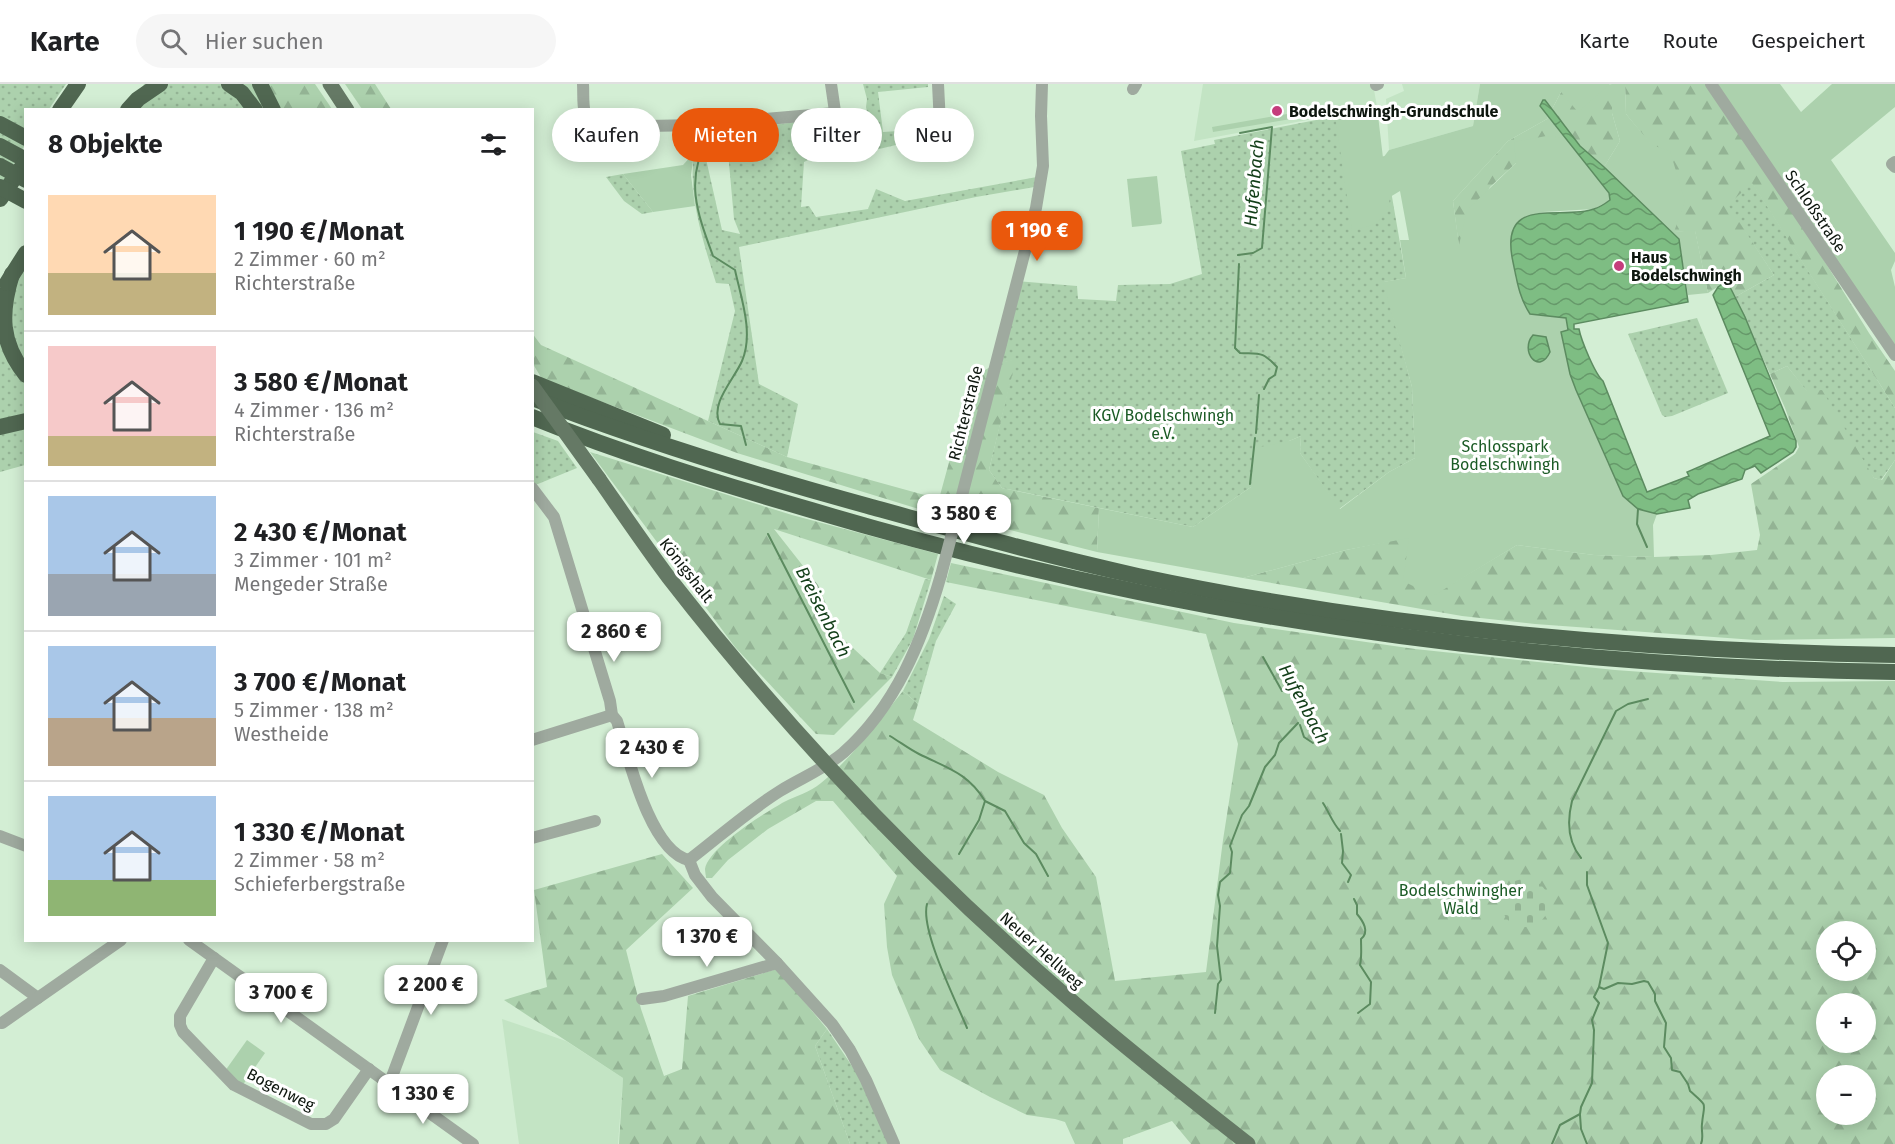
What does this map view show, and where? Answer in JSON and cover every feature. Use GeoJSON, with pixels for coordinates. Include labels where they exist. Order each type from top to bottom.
{"type":"FeatureCollection","features":[{"type":"Feature","properties":{"kind":"highway"},"geometry":{"type":"LineString","coordinates":[[62,106],[73,84]]}},
{"type":"Feature","properties":{"kind":"highway"},"geometry":{"type":"LineString","coordinates":[[62,106],[78,84]]}},
{"type":"Feature","properties":{"kind":"highway"},"geometry":{"type":"LineString","coordinates":[[121,108],[137,84]]}},
{"type":"Feature","properties":{"kind":"highway"},"geometry":{"type":"LineString","coordinates":[[130,108],[138,99],[160,84]]}},
{"type":"Feature","properties":{"kind":"highway"},"geometry":{"type":"LineString","coordinates":[[229,84],[242,93],[253,108]]}},
{"type":"Feature","properties":{"kind":"highway"},"geometry":{"type":"LineString","coordinates":[[260,84],[272,108]]}},
{"type":"Feature","properties":{"kind":"highway"},"geometry":{"type":"LineString","coordinates":[[3,125],[24,137]]}},
{"type":"Feature","properties":{"kind":"highway"},"geometry":{"type":"LineString","coordinates":[[0,146],[24,159]]}},
{"type":"Feature","properties":{"kind":"highway"},"geometry":{"type":"LineString","coordinates":[[0,199],[24,163]]}},
{"type":"Feature","properties":{"kind":"highway"},"geometry":{"type":"LineString","coordinates":[[0,166],[24,179]]}},
{"type":"Feature","properties":{"kind":"highway"},"geometry":{"type":"LineString","coordinates":[[0,187],[24,200]]}},
{"type":"Feature","properties":{"kind":"highway"},"geometry":{"type":"LineString","coordinates":[[0,294],[24,257]]}},
{"type":"Feature","properties":{"kind":"highway"},"geometry":{"type":"LineString","coordinates":[[12,274],[1,311],[1,330],[6,349],[15,365],[24,373]]}},
{"type":"Feature","properties":{"kind":"highway"},"geometry":{"type":"LineString","coordinates":[[534,385],[667,437],[742,463],[763,477]]}},
{"type":"Feature","properties":{"kind":"highway"},"geometry":{"type":"LineString","coordinates":[[534,399],[641,438],[763,477],[1013,547],[1141,576],[1280,602],[1540,637],[1730,650],[1895,655]]}},
{"type":"Feature","properties":{"kind":"highway"},"geometry":{"type":"LineString","coordinates":[[534,419],[747,491],[872,529],[1134,592],[1270,617],[1442,643],[1591,658],[1729,667],[1895,672]]}},
{"type":"Feature","properties":{"kind":"highway"},"geometry":{"type":"LineString","coordinates":[[0,428],[24,422]]}},
{"type":"Feature","properties":{"kind":"main road"},"geometry":{"type":"LineString","coordinates":[[330,84],[346,108]]}},
{"type":"Feature","properties":{"kind":"main road","name":"Königshalt"},"geometry":{"type":"LineString","coordinates":[[534,387],[669,578],[826,765]]}},
{"type":"Feature","properties":{"kind":"main road","name":"Neuer Hellweg"},"geometry":{"type":"LineString","coordinates":[[826,765],[923,864],[1066,996],[1248,1144]]}},
{"type":"Feature","properties":{"kind":"street"},"geometry":{"type":"LineString","coordinates":[[584,84],[587,120],[597,127],[706,124],[791,117]]}},
{"type":"Feature","properties":{"kind":"street"},"geometry":{"type":"LineString","coordinates":[[831,84],[834,108]]}},
{"type":"Feature","properties":{"kind":"street"},"geometry":{"type":"LineString","coordinates":[[938,84],[939,108]]}},
{"type":"Feature","properties":{"kind":"street","name":"Richterstraße"},"geometry":{"type":"LineString","coordinates":[[689,860],[780,791],[826,765],[856,740],[885,705],[913,657],[928,621],[941,575],[1036,208],[1043,166],[1042,84]]}},
{"type":"Feature","properties":{"kind":"street","name":"Schloßstraße"},"geometry":{"type":"LineString","coordinates":[[1711,84],[1894,351]]}},
{"type":"Feature","properties":{"kind":"street"},"geometry":{"type":"LineString","coordinates":[[1895,162],[1892,164],[1895,168]]}},
{"type":"Feature","properties":{"kind":"street"},"geometry":{"type":"LineString","coordinates":[[534,491],[554,517],[610,701],[612,715],[617,721],[646,812],[668,848],[679,858],[689,860],[695,875],[712,897],[777,963],[832,1024],[850,1050],[866,1080],[894,1144]]}},
{"type":"Feature","properties":{"kind":"street"},"geometry":{"type":"LineString","coordinates":[[534,739],[612,715]]}},
{"type":"Feature","properties":{"kind":"street"},"geometry":{"type":"LineString","coordinates":[[534,837],[595,821]]}},
{"type":"Feature","properties":{"kind":"street"},"geometry":{"type":"LineString","coordinates":[[0,836],[24,845]]}},
{"type":"Feature","properties":{"kind":"street"},"geometry":{"type":"LineString","coordinates":[[2,1023],[118,942]]}},
{"type":"Feature","properties":{"kind":"street"},"geometry":{"type":"LineString","coordinates":[[192,942],[390,1082],[473,1144]]}},
{"type":"Feature","properties":{"kind":"street"},"geometry":{"type":"LineString","coordinates":[[390,1082],[442,942]]}},
{"type":"Feature","properties":{"kind":"street","name":"Bogenweg"},"geometry":{"type":"LineString","coordinates":[[214,958],[180,1016],[180,1025],[191,1042],[234,1085],[312,1124],[322,1125],[334,1119],[369,1069]]}},
{"type":"Feature","properties":{"kind":"street"},"geometry":{"type":"LineString","coordinates":[[642,999],[682,991],[777,963]]}},
{"type":"Feature","properties":{"kind":"street"},"geometry":{"type":"LineString","coordinates":[[0,970],[38,998]]}},
{"type":"Feature","properties":{"kind":"shaded area","name":"Bodelschwingh-Grundschule"},"geometry":{"type":"Polygon","coordinates":[[[1203,84],[1373,84],[1377,107],[1194,141],[1203,84]]]}},
{"type":"Feature","properties":{"kind":"shaded area"},"geometry":{"type":"Polygon","coordinates":[[[1402,84],[1480,84],[1473,126],[1389,150],[1386,99],[1404,91],[1402,84]]]}},
{"type":"Feature","properties":{"kind":"shaded area"},"geometry":{"type":"Polygon","coordinates":[[[502,1019],[566,1041],[623,1078],[618,1144],[519,1144],[502,1019]]]}},
{"type":"Feature","properties":{"kind":"green space"},"geometry":{"type":"Polygon","coordinates":[[[0,84],[66,84],[50,108],[24,108],[24,147],[0,186],[0,84]]]}},
{"type":"Feature","properties":{"kind":"green space"},"geometry":{"type":"Polygon","coordinates":[[[144,84],[255,84],[266,108],[136,108],[144,84]]]}},
{"type":"Feature","properties":{"kind":"green space"},"geometry":{"type":"Polygon","coordinates":[[[269,84],[315,84],[331,108],[278,108],[269,84]]]}},
{"type":"Feature","properties":{"kind":"green space"},"geometry":{"type":"Polygon","coordinates":[[[345,84],[375,84],[390,108],[361,108],[345,84]]]}},
{"type":"Feature","properties":{"kind":"green space"},"geometry":{"type":"Polygon","coordinates":[[[863,84],[928,84],[928,87],[878,92],[880,108],[866,108],[867,99],[863,84]]]}},
{"type":"Feature","properties":{"kind":"green space","name":"Schlosspark Bodelschwingh"},"geometry":{"type":"Polygon","coordinates":[[[1480,84],[1610,84],[1578,112],[1561,92],[1547,119],[1508,141],[1453,201],[1459,245],[1467,210],[1516,163],[1514,142],[1546,136],[1565,138],[1609,193],[1610,200],[1594,209],[1543,212],[1526,217],[1514,268],[1516,280],[1566,318],[1569,330],[1561,333],[1570,374],[1608,464],[1638,509],[1657,514],[1653,525],[1654,557],[1594,555],[1517,545],[1433,596],[1403,581],[1409,538],[1346,550],[1243,578],[1097,552],[1099,508],[1193,527],[1251,487],[1255,448],[1289,441],[1301,436],[1300,453],[1340,509],[1389,472],[1415,458],[1412,387],[1383,282],[1406,278],[1400,240],[1409,240],[1400,191],[1390,197],[1386,212],[1378,221],[1352,231],[1335,115],[1377,107],[1383,158],[1389,150],[1473,126],[1480,84]]]}},
{"type":"Feature","properties":{"kind":"green space"},"geometry":{"type":"Polygon","coordinates":[[[1612,84],[1612,113],[1620,141],[1604,167],[1580,146],[1516,163],[1490,187],[1459,247],[1453,201],[1508,141],[1547,119],[1561,92],[1612,84]]]}},
{"type":"Feature","properties":{"kind":"green space"},"geometry":{"type":"Polygon","coordinates":[[[1612,84],[1625,84],[1626,114],[1652,145],[1670,151],[1685,201],[1674,232],[1695,230],[1708,293],[1688,295],[1679,239],[1604,167],[1620,141],[1612,113],[1612,84]]]}},
{"type":"Feature","properties":{"kind":"green space"},"geometry":{"type":"Polygon","coordinates":[[[1625,84],[1711,84],[1760,157],[1895,371],[1895,408],[1752,183],[1728,205],[1774,275],[1735,297],[1727,281],[1708,293],[1695,231],[1674,232],[1652,146],[1626,114],[1625,84]]]}},
{"type":"Feature","properties":{"kind":"green space"},"geometry":{"type":"Polygon","coordinates":[[[1711,84],[1780,84],[1801,112],[1832,84],[1895,84],[1895,107],[1831,160],[1895,253],[1895,261],[1891,270],[1895,287],[1895,348],[1711,84]]]}},
{"type":"Feature","properties":{"kind":"green space"},"geometry":{"type":"Polygon","coordinates":[[[1339,105],[1339,111],[1213,132],[1212,127],[1339,105]]]}},
{"type":"Feature","properties":{"kind":"green space","name":"KGV Bodelschwingh e.V."},"geometry":{"type":"Polygon","coordinates":[[[1347,114],[1379,157],[1385,156],[1406,278],[1384,282],[1412,387],[1415,458],[1389,472],[1339,509],[1300,453],[1301,436],[1289,441],[1251,487],[1193,527],[1002,488],[989,470],[1015,360],[995,364],[1016,281],[1077,286],[1078,299],[1116,301],[1118,285],[1170,284],[1202,274],[1181,151],[1215,144],[1214,140],[1347,114]]]}},
{"type":"Feature","properties":{"kind":"green space"},"geometry":{"type":"Polygon","coordinates":[[[791,123],[791,162],[804,162],[801,207],[809,206],[816,217],[868,209],[876,189],[905,201],[1037,177],[1040,186],[976,197],[739,247],[759,384],[798,404],[787,457],[708,421],[735,311],[729,284],[716,283],[702,235],[693,186],[693,162],[707,162],[722,230],[740,234],[734,219],[729,162],[779,162],[779,124],[791,123]]]}},
{"type":"Feature","properties":{"kind":"green space"},"geometry":{"type":"Polygon","coordinates":[[[882,124],[883,132],[894,131],[894,145],[882,148],[882,124]]]}},
{"type":"Feature","properties":{"kind":"green space"},"geometry":{"type":"Polygon","coordinates":[[[686,162],[693,162],[691,175],[695,206],[653,212],[623,174],[683,165],[686,162]]]}},
{"type":"Feature","properties":{"kind":"green space"},"geometry":{"type":"Polygon","coordinates":[[[623,174],[653,212],[642,214],[624,201],[606,177],[623,174]]]}},
{"type":"Feature","properties":{"kind":"green space"},"geometry":{"type":"Polygon","coordinates":[[[1157,176],[1162,222],[1161,224],[1132,227],[1127,179],[1157,176]]]}},
{"type":"Feature","properties":{"kind":"green space"},"geometry":{"type":"Polygon","coordinates":[[[1752,182],[1895,408],[1895,460],[1881,480],[1874,478],[1787,366],[1770,374],[1735,297],[1774,275],[1727,205],[1752,182]]]}},
{"type":"Feature","properties":{"kind":"green space"},"geometry":{"type":"Polygon","coordinates":[[[24,270],[24,465],[0,472],[0,310],[24,270]]]}},
{"type":"Feature","properties":{"kind":"green space"},"geometry":{"type":"Polygon","coordinates":[[[1697,318],[1728,393],[1665,417],[1662,415],[1628,334],[1697,318]]]}},
{"type":"Feature","properties":{"kind":"green space"},"geometry":{"type":"Polygon","coordinates":[[[534,336],[541,345],[787,457],[939,499],[972,378],[995,364],[1016,359],[989,470],[1002,488],[1099,508],[1097,552],[963,518],[935,514],[737,453],[542,379],[534,366],[534,336]]]}},
{"type":"Feature","properties":{"kind":"green space"},"geometry":{"type":"Polygon","coordinates":[[[1787,366],[1807,391],[1822,390],[1874,478],[1882,480],[1895,460],[1895,638],[1755,640],[1535,624],[1462,616],[1243,578],[1346,550],[1409,537],[1433,595],[1517,545],[1594,555],[1654,557],[1711,555],[1757,550],[1760,535],[1751,484],[1795,454],[1799,447],[1770,374],[1787,366]]]}},
{"type":"Feature","properties":{"kind":"green space"},"geometry":{"type":"Polygon","coordinates":[[[534,432],[558,441],[577,468],[534,486],[534,432]]]}},
{"type":"Feature","properties":{"kind":"green space"},"geometry":{"type":"Polygon","coordinates":[[[590,452],[792,515],[938,554],[931,580],[774,529],[818,585],[840,636],[880,673],[892,677],[834,735],[816,734],[735,647],[590,452]]]}},
{"type":"Feature","properties":{"kind":"green space","name":"Bodelschwingher Wald"},"geometry":{"type":"Polygon","coordinates":[[[951,563],[1234,623],[1415,649],[1615,670],[1783,682],[1895,681],[1895,1144],[1191,1144],[1172,1121],[1123,1139],[1123,1144],[1075,1144],[1065,1122],[1027,1115],[940,1070],[919,1039],[892,975],[887,947],[884,904],[897,876],[833,801],[816,801],[768,829],[728,860],[712,878],[706,878],[705,869],[716,851],[764,814],[812,789],[833,773],[903,691],[918,704],[913,720],[998,772],[1044,795],[1062,828],[1096,877],[1115,981],[1206,972],[1238,744],[1206,634],[946,582],[951,563]]]}},
{"type":"Feature","properties":{"kind":"green space"},"geometry":{"type":"Polygon","coordinates":[[[925,579],[931,580],[913,639],[892,677],[880,673],[906,633],[925,579]]]}},
{"type":"Feature","properties":{"kind":"green space"},"geometry":{"type":"Polygon","coordinates":[[[944,596],[956,604],[936,641],[918,704],[903,691],[929,639],[944,596]]]}},
{"type":"Feature","properties":{"kind":"green space"},"geometry":{"type":"Polygon","coordinates":[[[662,854],[693,888],[626,950],[641,1009],[664,1076],[682,1069],[688,996],[777,969],[827,1029],[815,1046],[850,1144],[619,1144],[623,1078],[504,1000],[547,987],[534,890],[662,854]]]}},
{"type":"Feature","properties":{"kind":"green space"},"geometry":{"type":"Polygon","coordinates":[[[1520,879],[1530,879],[1545,889],[1549,903],[1545,917],[1539,923],[1530,927],[1520,927],[1505,917],[1501,908],[1501,898],[1511,883],[1520,879]]]}},
{"type":"Feature","properties":{"kind":"green space"},"geometry":{"type":"Polygon","coordinates":[[[827,1029],[856,1072],[897,1144],[850,1144],[815,1046],[827,1029]]]}},
{"type":"Feature","properties":{"kind":"green space"},"geometry":{"type":"Polygon","coordinates":[[[247,1040],[265,1053],[242,1086],[225,1071],[247,1040]]]}},
{"type":"Feature","properties":{"kind":"water"},"geometry":{"type":"Polygon","coordinates":[[[1543,100],[1580,146],[1679,239],[1688,302],[1574,324],[1574,329],[1579,329],[1582,341],[1603,381],[1647,492],[1689,476],[1687,472],[1770,436],[1713,295],[1718,287],[1727,281],[1745,317],[1796,441],[1793,452],[1761,473],[1755,466],[1745,470],[1742,479],[1698,494],[1688,500],[1690,508],[1657,514],[1638,509],[1623,496],[1570,374],[1561,332],[1568,330],[1566,318],[1530,314],[1521,295],[1513,262],[1511,240],[1515,226],[1523,218],[1536,214],[1580,212],[1596,208],[1610,200],[1609,193],[1540,106],[1543,100]]]}},
{"type":"Feature","properties":{"kind":"water"},"geometry":{"type":"Polygon","coordinates":[[[1533,335],[1546,337],[1550,352],[1541,362],[1536,361],[1529,354],[1529,341],[1533,335]]]}},
{"type":"Feature","properties":{"kind":"waterway","name":"Hufenbach"},"geometry":{"type":"LineString","coordinates":[[1238,255],[1253,253],[1262,248],[1272,127],[1240,133]]}},
{"type":"Feature","properties":{"kind":"waterway","name":"Breisenbach"},"geometry":{"type":"LineString","coordinates":[[699,162],[695,183],[698,212],[713,256],[735,270],[747,327],[742,361],[720,400],[718,416],[720,424],[741,426],[746,445]]}},
{"type":"Feature","properties":{"kind":"waterway","name":"Hufenbach"},"geometry":{"type":"LineString","coordinates":[[1239,264],[1235,348],[1240,353],[1264,356],[1277,367],[1275,375],[1269,379],[1264,389]]}},
{"type":"Feature","properties":{"kind":"waterway","name":"Hufenbach"},"geometry":{"type":"LineString","coordinates":[[1256,433],[1259,395]]}},
{"type":"Feature","properties":{"kind":"waterway","name":"Hufenbach"},"geometry":{"type":"LineString","coordinates":[[1250,484],[1255,438]]}},
{"type":"Feature","properties":{"kind":"waterway"},"geometry":{"type":"LineString","coordinates":[[1638,509],[1637,524],[1647,547]]}},
{"type":"Feature","properties":{"kind":"waterway","name":"Breisenbach"},"geometry":{"type":"LineString","coordinates":[[768,534],[854,702]]}},
{"type":"Feature","properties":{"kind":"waterway","name":"Hufenbach"},"geometry":{"type":"LineString","coordinates":[[1263,657],[1282,691]]}},
{"type":"Feature","properties":{"kind":"waterway"},"geometry":{"type":"LineString","coordinates":[[1581,858],[1571,838],[1569,816],[1572,801],[1616,711],[1628,704],[1648,699]]}},
{"type":"Feature","properties":{"kind":"waterway"},"geometry":{"type":"LineString","coordinates":[[1215,1013],[1218,984],[1221,980],[1217,946],[1220,906],[1218,895],[1220,882],[1230,873],[1232,852],[1230,846],[1265,767],[1275,755],[1279,743],[1298,723]]}},
{"type":"Feature","properties":{"kind":"waterway","name":"Hufenbach"},"geometry":{"type":"LineString","coordinates":[[1300,725],[1304,737],[1313,743]]}},
{"type":"Feature","properties":{"kind":"waterway","name":"Breisenbach"},"geometry":{"type":"LineString","coordinates":[[890,736],[964,778],[985,801],[979,820],[959,854]]}},
{"type":"Feature","properties":{"kind":"waterway"},"geometry":{"type":"LineString","coordinates":[[985,801],[1005,811],[1024,843],[1036,854],[1048,876]]}},
{"type":"Feature","properties":{"kind":"waterway","name":"Hufenbach"},"geometry":{"type":"LineString","coordinates":[[1323,803],[1340,831]]}},
{"type":"Feature","properties":{"kind":"waterway","name":"Hufenbach"},"geometry":{"type":"LineString","coordinates":[[1341,834],[1342,863],[1351,875],[1348,882]]}},
{"type":"Feature","properties":{"kind":"waterway"},"geometry":{"type":"LineString","coordinates":[[1552,1144],[1560,1125],[1580,1114],[1592,1083],[1594,1030],[1592,1020],[1599,1003],[1594,997],[1599,987],[1608,943],[1587,885],[1587,872]]}},
{"type":"Feature","properties":{"kind":"waterway","name":"Hufenbach"},"geometry":{"type":"LineString","coordinates":[[1354,899],[1357,914],[1365,930],[1361,939],[1360,965],[1371,982],[1370,1004],[1358,1013]]}},
{"type":"Feature","properties":{"kind":"waterway","name":"Breisenbach"},"geometry":{"type":"LineString","coordinates":[[927,904],[926,916],[934,948],[967,1028]]}},
{"type":"Feature","properties":{"kind":"waterway"},"geometry":{"type":"LineString","coordinates":[[1599,987],[1604,989],[1618,983],[1648,982],[1666,1023],[1664,1047],[1671,1058],[1672,1070],[1680,1072],[1690,1091],[1704,1105],[1701,1144]]}},
{"type":"Feature","properties":{"kind":"waterway"},"geometry":{"type":"LineString","coordinates":[[1580,1115],[1581,1129],[1587,1144]]}},
{"type":"Feature","properties":{"kind":"place","name":"Bodelschwingh-Grundschule"},"geometry":{"type":"Point","coordinates":[1277,111]}},
{"type":"Feature","properties":{"kind":"place","name":"Haus Bodelschwingh"},"geometry":{"type":"Point","coordinates":[1619,266]}}]}
